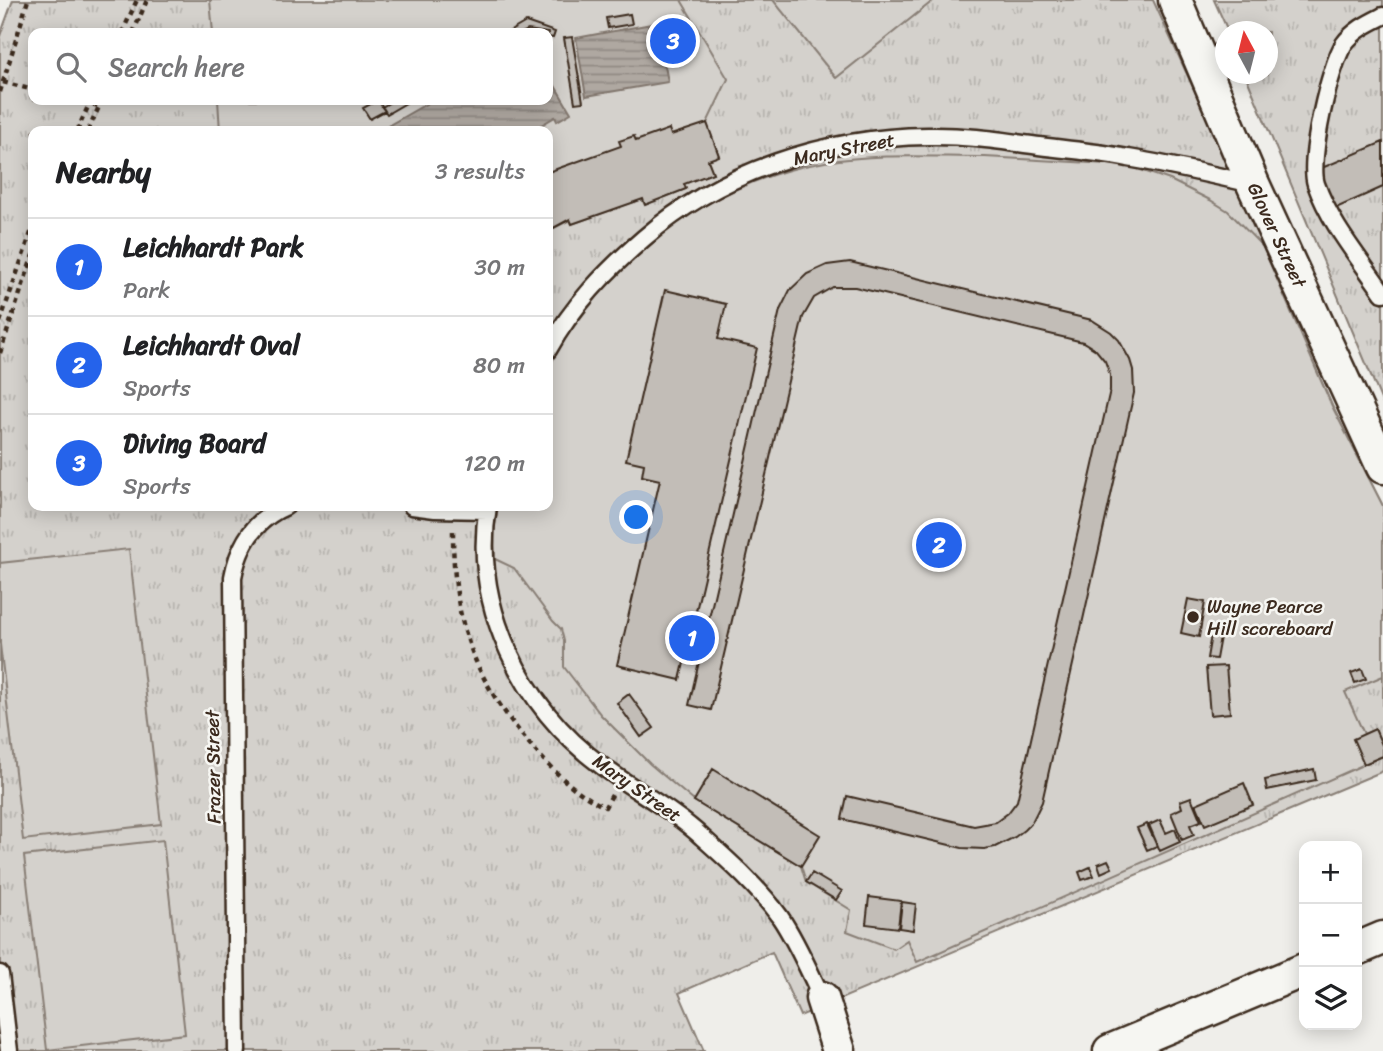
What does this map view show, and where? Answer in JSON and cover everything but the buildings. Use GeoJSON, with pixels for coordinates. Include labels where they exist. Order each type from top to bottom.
{"type":"FeatureCollection","features":[{"type":"Feature","properties":{"kind":"street","name":"Glover Street"},"geometry":{"type":"LineString","coordinates":[[1175,0],[1253,184],[1383,467]]}},
{"type":"Feature","properties":{"kind":"street"},"geometry":{"type":"LineString","coordinates":[[1362,947],[1383,938]]}},
{"type":"Feature","properties":{"kind":"street"},"geometry":{"type":"LineString","coordinates":[[1110,1051],[1299,972]]}},
{"type":"Feature","properties":{"kind":"street","name":"Mary Street"},"geometry":{"type":"LineString","coordinates":[[822,998],[839,1051]]}},
{"type":"Feature","properties":{"kind":"lane"},"geometry":{"type":"LineString","coordinates":[[1383,16],[1355,32],[1340,51],[1322,117],[1313,171],[1327,211],[1383,293]]}},
{"type":"Feature","properties":{"kind":"lane","name":"Mary Street"},"geometry":{"type":"LineString","coordinates":[[553,342],[573,311],[601,276],[667,218],[729,181],[822,149],[874,139],[928,136],[985,139],[1128,158],[1253,184]]}},
{"type":"Feature","properties":{"kind":"lane","name":"Frazer Street"},"geometry":{"type":"LineString","coordinates":[[237,1051],[233,577],[241,546],[265,518],[277,511]]}},
{"type":"Feature","properties":{"kind":"lane","name":"Mary Street"},"geometry":{"type":"LineString","coordinates":[[488,511],[485,560],[496,620],[506,647],[530,692],[572,740],[601,765],[670,810],[735,867],[780,917],[822,998]]}},
{"type":"Feature","properties":{"kind":"lane"},"geometry":{"type":"LineString","coordinates":[[0,974],[9,1051]]}},
{"type":"Feature","properties":{"kind":"path"},"geometry":{"type":"LineString","coordinates":[[0,92],[28,0]]}},
{"type":"Feature","properties":{"kind":"path"},"geometry":{"type":"LineString","coordinates":[[124,28],[137,0]]}},
{"type":"Feature","properties":{"kind":"path"},"geometry":{"type":"LineString","coordinates":[[135,28],[147,0]]}},
{"type":"Feature","properties":{"kind":"path"},"geometry":{"type":"LineString","coordinates":[[3,82],[28,89]]}},
{"type":"Feature","properties":{"kind":"path"},"geometry":{"type":"LineString","coordinates":[[79,126],[89,105]]}},
{"type":"Feature","properties":{"kind":"path"},"geometry":{"type":"LineString","coordinates":[[90,126],[99,106]]}},
{"type":"Feature","properties":{"kind":"path"},"geometry":{"type":"LineString","coordinates":[[0,323],[28,242]]}},
{"type":"Feature","properties":{"kind":"path"},"geometry":{"type":"LineString","coordinates":[[0,353],[28,270]]}},
{"type":"Feature","properties":{"kind":"green space"},"geometry":{"type":"Polygon","coordinates":[[[13,0],[1153,0],[1332,406],[1383,506],[1383,771],[800,1016],[772,952],[679,993],[704,1051],[0,1051],[0,36],[13,0]]]}},
{"type":"Feature","properties":{"kind":"green space"},"geometry":{"type":"Polygon","coordinates":[[[210,0],[681,0],[728,79],[707,123],[719,156],[708,160],[713,173],[684,183],[686,189],[645,205],[642,199],[572,224],[570,220],[553,228],[553,126],[220,126],[218,105],[553,105],[553,28],[213,28],[210,0]]]}},
{"type":"Feature","properties":{"kind":"green space"},"geometry":{"type":"Polygon","coordinates":[[[773,0],[934,0],[836,78],[773,0]]]}},
{"type":"Feature","properties":{"kind":"green space"},"geometry":{"type":"Polygon","coordinates":[[[1214,0],[1383,0],[1383,404],[1249,84],[1278,84],[1278,21],[1223,21],[1214,0]]]}},
{"type":"Feature","properties":{"kind":"green space"},"geometry":{"type":"Polygon","coordinates":[[[905,156],[985,157],[1126,165],[1170,180],[1228,211],[1263,247],[1332,406],[1383,506],[1383,676],[1345,692],[1364,734],[1375,729],[1383,747],[1383,756],[917,962],[907,940],[894,949],[847,931],[851,910],[806,882],[801,866],[694,801],[650,764],[601,715],[564,667],[561,629],[514,568],[495,559],[494,531],[497,511],[553,511],[553,360],[597,297],[644,248],[699,209],[760,180],[825,162],[905,156]]]}},
{"type":"Feature","properties":{"kind":"green space"},"geometry":{"type":"Polygon","coordinates":[[[129,549],[161,824],[23,840],[0,644],[0,563],[129,549]]]}},
{"type":"Feature","properties":{"kind":"green space"},"geometry":{"type":"Polygon","coordinates":[[[163,840],[185,1034],[47,1050],[24,856],[163,840]]]}},
{"type":"Feature","properties":{"kind":"shaded area"},"geometry":{"type":"Polygon","coordinates":[[[657,23],[668,82],[586,96],[576,38],[657,23]]]}},
{"type":"Feature","properties":{"kind":"shaded area"},"geometry":{"type":"Polygon","coordinates":[[[553,82],[571,113],[557,121],[555,117],[540,126],[388,126],[424,105],[553,105],[553,82]]]}},
{"type":"Feature","properties":{"kind":"place","name":"Diving Board"},"geometry":{"type":"Point","coordinates":[673,41]}},
{"type":"Feature","properties":{"kind":"place","name":"Leichhardt Oval"},"geometry":{"type":"Point","coordinates":[939,545]}},
{"type":"Feature","properties":{"kind":"place","name":"Wayne Pearce Hill scoreboard"},"geometry":{"type":"Point","coordinates":[1193,617]}},
{"type":"Feature","properties":{"kind":"place","name":"Leichhardt Park"},"geometry":{"type":"Point","coordinates":[692,638]}}]}
